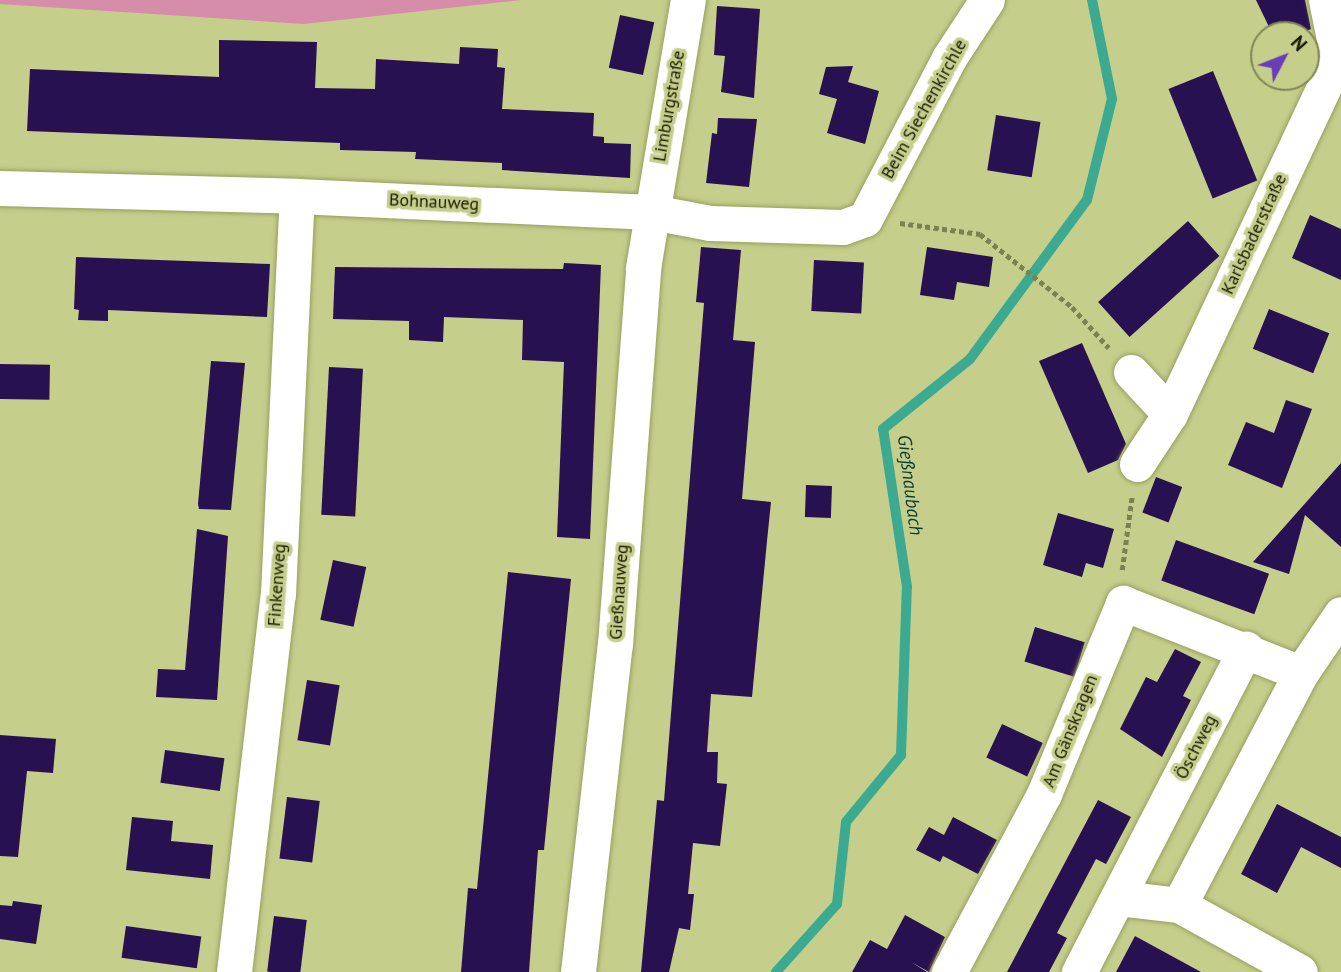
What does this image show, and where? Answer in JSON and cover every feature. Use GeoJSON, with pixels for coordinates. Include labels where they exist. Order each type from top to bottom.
{"type":"FeatureCollection","features":[{"type":"Feature","properties":{"kind":"street","name":"Limburgstraße"},"geometry":{"type":"LineString","coordinates":[[652,212],[688,0]]}},
{"type":"Feature","properties":{"kind":"street","name":"Beim Siechenkirchle"},"geometry":{"type":"LineString","coordinates":[[865,219],[949,58],[987,0]]}},
{"type":"Feature","properties":{"kind":"street","name":"Karlsbaderstraße"},"geometry":{"type":"LineString","coordinates":[[1137,464],[1170,414],[1339,53],[1326,0]]}},
{"type":"Feature","properties":{"kind":"street","name":"Bohnauweg"},"geometry":{"type":"LineString","coordinates":[[0,188],[297,196],[652,212],[710,223],[843,227],[865,219]]}},
{"type":"Feature","properties":{"kind":"street","name":"Finkenweg"},"geometry":{"type":"LineString","coordinates":[[234,972],[278,594],[297,196]]}},
{"type":"Feature","properties":{"kind":"street","name":"Gießnauweg"},"geometry":{"type":"LineString","coordinates":[[578,972],[615,644],[643,268],[652,212]]}},
{"type":"Feature","properties":{"kind":"street"},"geometry":{"type":"LineString","coordinates":[[1131,372],[1170,414]]}},
{"type":"Feature","properties":{"kind":"street"},"geometry":{"type":"LineString","coordinates":[[1123,603],[1246,649],[1301,673]]}},
{"type":"Feature","properties":{"kind":"street","name":"Am Gänskragen"},"geometry":{"type":"LineString","coordinates":[[949,972],[1044,794],[1123,603]]}},
{"type":"Feature","properties":{"kind":"street"},"geometry":{"type":"LineString","coordinates":[[1179,905],[1301,673],[1341,614]]}},
{"type":"Feature","properties":{"kind":"street","name":"Öschweg"},"geometry":{"type":"LineString","coordinates":[[1079,972],[1246,649]]}},
{"type":"Feature","properties":{"kind":"street"},"geometry":{"type":"LineString","coordinates":[[1118,898],[1179,905],[1300,972]]}},
{"type":"Feature","properties":{"kind":"path"},"geometry":{"type":"LineString","coordinates":[[865,219],[979,233],[1072,307],[1131,372]]}},
{"type":"Feature","properties":{"kind":"path"},"geometry":{"type":"LineString","coordinates":[[1123,603],[1120,588],[1137,464]]}},
{"type":"Feature","properties":{"kind":"shaded area"},"geometry":{"type":"Polygon","coordinates":[[[0,0],[522,0],[304,24],[0,4],[0,0]]]}},
{"type":"Feature","properties":{"kind":"building"},"geometry":{"type":"Polygon","coordinates":[[[1256,0],[1305,0],[1309,21],[1266,21],[1256,0]]]}},
{"type":"Feature","properties":{"kind":"building"},"geometry":{"type":"Polygon","coordinates":[[[717,6],[760,9],[754,98],[721,92],[725,56],[714,55],[717,6]]]}},
{"type":"Feature","properties":{"kind":"building"},"geometry":{"type":"Polygon","coordinates":[[[620,15],[654,22],[643,75],[609,68],[620,15]]]}},
{"type":"Feature","properties":{"kind":"building"},"geometry":{"type":"Polygon","coordinates":[[[219,40],[317,42],[315,88],[375,89],[376,59],[459,64],[460,47],[498,49],[497,67],[505,68],[502,109],[594,113],[593,136],[604,137],[604,143],[631,144],[630,178],[502,170],[502,163],[415,159],[416,152],[340,150],[340,143],[27,131],[30,69],[219,77],[219,40]]]}},
{"type":"Feature","properties":{"kind":"building"},"geometry":{"type":"Polygon","coordinates":[[[853,66],[848,82],[879,91],[865,144],[827,133],[837,99],[819,94],[826,67],[853,66]]]}},
{"type":"Feature","properties":{"kind":"building"},"geometry":{"type":"Polygon","coordinates":[[[1213,71],[1257,180],[1213,198],[1168,89],[1213,71]]]}},
{"type":"Feature","properties":{"kind":"building"},"geometry":{"type":"Polygon","coordinates":[[[996,115],[1040,122],[1032,177],[987,170],[996,115]]]}},
{"type":"Feature","properties":{"kind":"building"},"geometry":{"type":"Polygon","coordinates":[[[718,118],[757,119],[749,187],[706,183],[712,133],[717,134],[718,118]]]}},
{"type":"Feature","properties":{"kind":"building"},"geometry":{"type":"Polygon","coordinates":[[[1310,215],[1341,229],[1341,280],[1292,258],[1310,215]]]}},
{"type":"Feature","properties":{"kind":"building"},"geometry":{"type":"Polygon","coordinates":[[[1188,221],[1219,256],[1130,337],[1098,302],[1188,221]]]}},
{"type":"Feature","properties":{"kind":"building"},"geometry":{"type":"Polygon","coordinates":[[[701,247],[741,250],[733,340],[755,342],[742,499],[771,502],[752,697],[711,694],[707,752],[718,752],[717,783],[727,784],[720,846],[693,843],[688,894],[694,894],[690,930],[679,928],[669,972],[641,972],[657,800],[664,801],[704,303],[696,302],[701,247]]]}},
{"type":"Feature","properties":{"kind":"building"},"geometry":{"type":"Polygon","coordinates":[[[927,247],[993,257],[989,287],[957,282],[954,300],[920,295],[927,247]]]}},
{"type":"Feature","properties":{"kind":"building"},"geometry":{"type":"Polygon","coordinates":[[[76,257],[270,264],[267,317],[108,310],[108,321],[78,320],[79,310],[74,309],[76,257]]]}},
{"type":"Feature","properties":{"kind":"building"},"geometry":{"type":"Polygon","coordinates":[[[814,260],[864,263],[861,314],[811,311],[814,260]]]}},
{"type":"Feature","properties":{"kind":"building"},"geometry":{"type":"Polygon","coordinates":[[[564,263],[601,265],[590,539],[557,537],[564,362],[522,360],[523,320],[444,317],[443,342],[409,340],[409,321],[333,319],[335,267],[563,269],[564,263]]]}},
{"type":"Feature","properties":{"kind":"building"},"geometry":{"type":"Polygon","coordinates":[[[1269,309],[1329,333],[1313,373],[1253,349],[1269,309]]]}},
{"type":"Feature","properties":{"kind":"building"},"geometry":{"type":"Polygon","coordinates":[[[1082,343],[1126,444],[1118,460],[1088,473],[1039,361],[1082,343]]]}},
{"type":"Feature","properties":{"kind":"building"},"geometry":{"type":"Polygon","coordinates":[[[211,361],[245,363],[231,510],[199,509],[198,504],[211,361]]]}},
{"type":"Feature","properties":{"kind":"building"},"geometry":{"type":"Polygon","coordinates":[[[0,364],[50,365],[49,400],[0,399],[0,364]]]}},
{"type":"Feature","properties":{"kind":"building"},"geometry":{"type":"Polygon","coordinates":[[[329,367],[363,369],[355,517],[321,515],[329,367]]]}},
{"type":"Feature","properties":{"kind":"building"},"geometry":{"type":"Polygon","coordinates":[[[1286,400],[1312,409],[1282,488],[1228,465],[1246,422],[1274,433],[1286,400]]]}},
{"type":"Feature","properties":{"kind":"building"},"geometry":{"type":"Polygon","coordinates":[[[1341,463],[1341,547],[1305,515],[1289,574],[1253,562],[1341,463]]]}},
{"type":"Feature","properties":{"kind":"building"},"geometry":{"type":"Polygon","coordinates":[[[1156,477],[1182,487],[1169,523],[1142,512],[1156,477]]]}},
{"type":"Feature","properties":{"kind":"building"},"geometry":{"type":"Polygon","coordinates":[[[806,485],[832,486],[831,518],[805,517],[806,485]]]}},
{"type":"Feature","properties":{"kind":"building"},"geometry":{"type":"Polygon","coordinates":[[[1058,513],[1114,529],[1103,568],[1086,563],[1082,577],[1043,565],[1058,513]]]}},
{"type":"Feature","properties":{"kind":"building"},"geometry":{"type":"Polygon","coordinates":[[[197,529],[228,536],[217,700],[156,697],[158,669],[185,670],[197,529]]]}},
{"type":"Feature","properties":{"kind":"building"},"geometry":{"type":"Polygon","coordinates":[[[1176,540],[1269,574],[1254,614],[1161,580],[1176,540]]]}},
{"type":"Feature","properties":{"kind":"building"},"geometry":{"type":"Polygon","coordinates":[[[333,560],[366,567],[354,627],[320,620],[333,560]]]}},
{"type":"Feature","properties":{"kind":"building"},"geometry":{"type":"Polygon","coordinates":[[[508,572],[571,579],[544,850],[538,850],[529,972],[461,972],[468,888],[477,889],[508,572]]]}},
{"type":"Feature","properties":{"kind":"building"},"geometry":{"type":"Polygon","coordinates":[[[1035,627],[1085,642],[1074,677],[1024,661],[1035,627]]]}},
{"type":"Feature","properties":{"kind":"building"},"geometry":{"type":"Polygon","coordinates":[[[1175,649],[1201,662],[1183,696],[1191,700],[1162,757],[1120,729],[1146,677],[1157,682],[1175,649]]]}},
{"type":"Feature","properties":{"kind":"building"},"geometry":{"type":"Polygon","coordinates":[[[307,680],[340,685],[330,745],[297,740],[307,680]]]}},
{"type":"Feature","properties":{"kind":"building"},"geometry":{"type":"Polygon","coordinates":[[[1002,724],[1043,743],[1027,777],[986,758],[1002,724]]]}},
{"type":"Feature","properties":{"kind":"building"},"geometry":{"type":"Polygon","coordinates":[[[0,735],[56,739],[53,773],[27,771],[18,857],[0,856],[0,735]]]}},
{"type":"Feature","properties":{"kind":"building"},"geometry":{"type":"Polygon","coordinates":[[[165,750],[224,758],[220,791],[160,783],[165,750]]]}},
{"type":"Feature","properties":{"kind":"building"},"geometry":{"type":"Polygon","coordinates":[[[287,797],[320,801],[312,863],[279,859],[287,797]]]}},
{"type":"Feature","properties":{"kind":"building"},"geometry":{"type":"Polygon","coordinates":[[[1098,800],[1131,817],[1106,864],[1096,859],[1057,933],[1067,938],[1049,972],[1007,972],[1098,800]]]}},
{"type":"Feature","properties":{"kind":"building"},"geometry":{"type":"Polygon","coordinates":[[[1277,804],[1341,837],[1341,868],[1301,847],[1277,893],[1241,874],[1277,804]]]}},
{"type":"Feature","properties":{"kind":"building"},"geometry":{"type":"Polygon","coordinates":[[[132,817],[173,821],[171,841],[213,845],[210,879],[126,870],[132,817]]]}},
{"type":"Feature","properties":{"kind":"building"},"geometry":{"type":"Polygon","coordinates":[[[953,817],[997,840],[978,874],[943,856],[940,862],[916,850],[929,827],[944,835],[953,817]]]}},
{"type":"Feature","properties":{"kind":"building"},"geometry":{"type":"Polygon","coordinates":[[[13,901],[42,905],[36,944],[0,939],[0,905],[12,906],[13,901]]]}},
{"type":"Feature","properties":{"kind":"building"},"geometry":{"type":"Polygon","coordinates":[[[905,915],[945,937],[929,972],[911,962],[927,972],[852,972],[870,940],[887,949],[905,915]]]}},
{"type":"Feature","properties":{"kind":"building"},"geometry":{"type":"Polygon","coordinates":[[[274,916],[307,920],[300,972],[267,972],[274,916]]]}},
{"type":"Feature","properties":{"kind":"building"},"geometry":{"type":"Polygon","coordinates":[[[126,926],[201,937],[197,968],[122,958],[126,926]]]}},
{"type":"Feature","properties":{"kind":"building"},"geometry":{"type":"Polygon","coordinates":[[[1135,936],[1201,972],[1116,972],[1135,936]]]}},
{"type":"Feature","properties":{"kind":"waterway","name":"Gießnaubach"},"geometry":{"type":"LineString","coordinates":[[776,972],[837,904],[846,822],[901,755],[907,587],[883,429],[970,359],[1087,200],[1112,99],[1092,0]]}}]}
